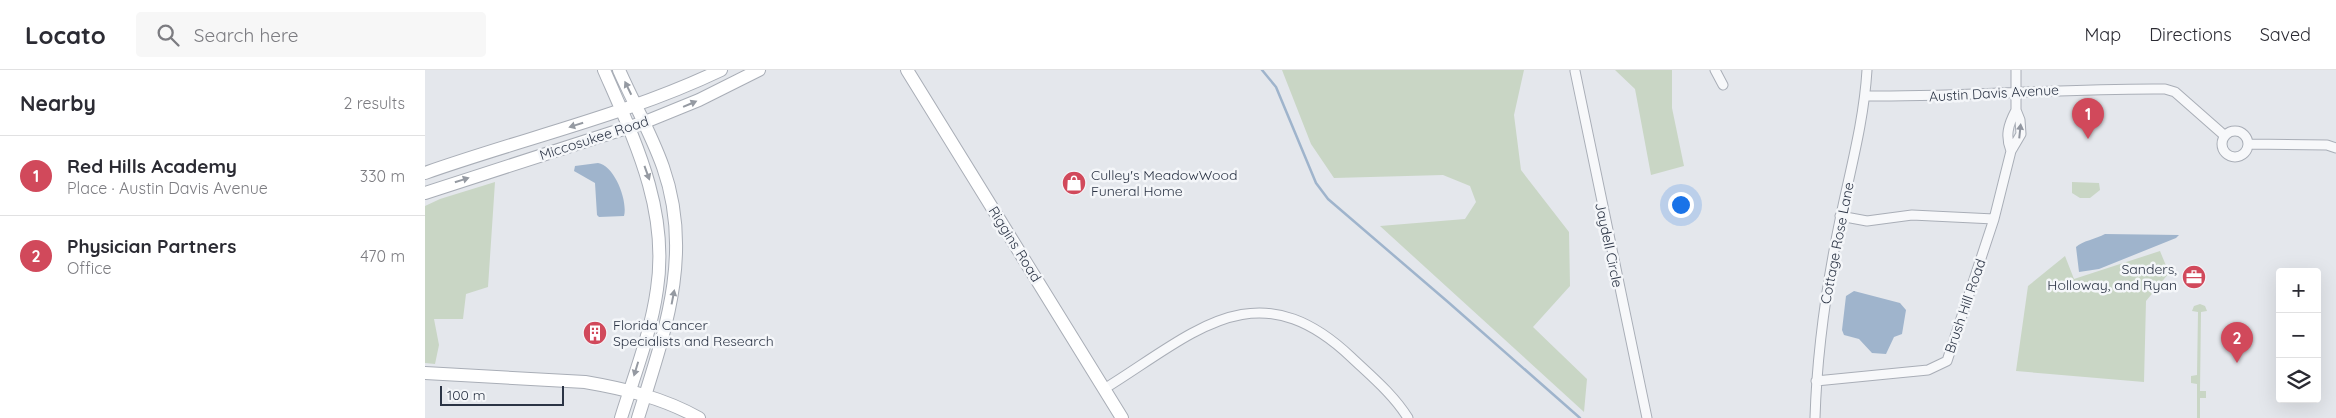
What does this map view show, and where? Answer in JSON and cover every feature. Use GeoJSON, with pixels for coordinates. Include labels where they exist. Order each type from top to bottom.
{"type":"FeatureCollection","features":[{"type":"Feature","properties":{"kind":"street"},"geometry":{"type":"LineString","coordinates":[[604,70],[652,188],[660,236],[657,289],[651,318],[621,418]]}},
{"type":"Feature","properties":{"kind":"street"},"geometry":{"type":"LineString","coordinates":[[619,70],[645,122],[663,167],[671,195],[677,244],[674,290],[668,319],[638,418]]}},
{"type":"Feature","properties":{"kind":"street","name":"Miccosukee Road"},"geometry":{"type":"LineString","coordinates":[[426,172],[622,111],[670,94],[721,70]]}},
{"type":"Feature","properties":{"kind":"street","name":"Miccosukee Road"},"geometry":{"type":"LineString","coordinates":[[429,191],[629,128],[699,100],[759,70]]}},
{"type":"Feature","properties":{"kind":"street","name":"Riggins Road"},"geometry":{"type":"LineString","coordinates":[[907,70],[1122,418]]}},
{"type":"Feature","properties":{"kind":"street"},"geometry":{"type":"LineString","coordinates":[[1715,70],[1723,85]]}},
{"type":"Feature","properties":{"kind":"street","name":"Cottage Rose Lane"},"geometry":{"type":"LineString","coordinates":[[1815,418],[1820,337],[1841,216],[1866,96],[1867,70]]}},
{"type":"Feature","properties":{"kind":"street","name":"Brush Hill Road"},"geometry":{"type":"LineString","coordinates":[[1816,381],[1928,370],[1947,361],[1994,219],[2011,151],[2021,134],[2020,120],[2016,110],[2016,70]]}},
{"type":"Feature","properties":{"kind":"street","name":"Jaydell Circle"},"geometry":{"type":"LineString","coordinates":[[1575,71],[1647,418]]}},
{"type":"Feature","properties":{"kind":"street","name":"Austin Davis Avenue"},"geometry":{"type":"LineString","coordinates":[[1866,96],[1944,97],[2061,89],[2165,89],[2175,92],[2225,136],[2223,148],[2232,156],[2244,153],[2248,144]]}},
{"type":"Feature","properties":{"kind":"street","name":"Brush Hill Road"},"geometry":{"type":"LineString","coordinates":[[2011,151],[2007,142],[2007,130],[2016,110]]}},
{"type":"Feature","properties":{"kind":"street"},"geometry":{"type":"LineString","coordinates":[[2225,136],[2231,132],[2238,131],[2245,136],[2248,144],[2333,145]]}},
{"type":"Feature","properties":{"kind":"street"},"geometry":{"type":"LineString","coordinates":[[426,172],[429,191]]}},
{"type":"Feature","properties":{"kind":"street"},"geometry":{"type":"LineString","coordinates":[[1841,216],[1867,221],[1912,215],[1994,219]]}},
{"type":"Feature","properties":{"kind":"street"},"geometry":{"type":"LineString","coordinates":[[1104,389],[1217,321],[1247,313],[1264,313],[1294,318],[1323,332],[1385,390],[1407,418]]}},
{"type":"Feature","properties":{"kind":"street"},"geometry":{"type":"LineString","coordinates":[[425,373],[585,382],[630,390],[699,418]]}},
{"type":"Feature","properties":{"kind":"green space"},"geometry":{"type":"Polygon","coordinates":[[[1282,70],[1524,70],[1514,115],[1521,170],[1569,232],[1570,286],[1533,327],[1587,379],[1584,412],[1380,226],[1465,219],[1476,202],[1470,186],[1443,175],[1334,178],[1311,144],[1282,70]]]}},
{"type":"Feature","properties":{"kind":"green space"},"geometry":{"type":"Polygon","coordinates":[[[1615,70],[1672,70],[1672,108],[1684,166],[1651,175],[1635,89],[1615,70]]]}},
{"type":"Feature","properties":{"kind":"green space"},"geometry":{"type":"Polygon","coordinates":[[[495,182],[488,287],[466,294],[463,319],[434,319],[439,345],[435,364],[425,363],[425,206],[440,199],[495,182]]]}},
{"type":"Feature","properties":{"kind":"green space"},"geometry":{"type":"Polygon","coordinates":[[[2072,182],[2099,183],[2100,190],[2090,198],[2080,198],[2072,193],[2072,182]]]}},
{"type":"Feature","properties":{"kind":"green space"},"geometry":{"type":"Polygon","coordinates":[[[2160,251],[2169,273],[2146,301],[2144,382],[2016,371],[2028,286],[2065,256],[2074,279],[2160,251]]]}},
{"type":"Feature","properties":{"kind":"green space"},"geometry":{"type":"Polygon","coordinates":[[[2200,304],[2205,306],[2207,311],[2201,312],[2200,391],[2206,391],[2206,398],[2200,398],[2200,418],[2197,418],[2197,384],[2191,383],[2191,376],[2197,375],[2198,312],[2192,311],[2194,306],[2200,304]]]}},
{"type":"Feature","properties":{"kind":"water"},"geometry":{"type":"Polygon","coordinates":[[[598,163],[610,170],[619,185],[624,202],[624,216],[599,217],[597,215],[595,183],[574,171],[575,166],[598,163]]]}},
{"type":"Feature","properties":{"kind":"water"},"geometry":{"type":"Polygon","coordinates":[[[2105,234],[2179,235],[2176,238],[2099,269],[2079,272],[2076,247],[2105,234]]]}},
{"type":"Feature","properties":{"kind":"water"},"geometry":{"type":"Polygon","coordinates":[[[1854,291],[1900,303],[1906,310],[1902,334],[1894,337],[1886,354],[1872,353],[1859,339],[1844,335],[1842,330],[1846,296],[1854,291]]]}},
{"type":"Feature","properties":{"kind":"waterway"},"geometry":{"type":"LineString","coordinates":[[1262,70],[1276,87],[1316,183],[1328,199],[1580,418]]}},
{"type":"Feature","properties":{"kind":"place","name":"Red Hills Academy"},"geometry":{"type":"Point","coordinates":[2088,139]}},
{"type":"Feature","properties":{"kind":"place","name":"Culley's MeadowWood Funeral Home"},"geometry":{"type":"Point","coordinates":[1074,183]}},
{"type":"Feature","properties":{"kind":"place","name":"Sanders, Holloway, and Ryan"},"geometry":{"type":"Point","coordinates":[2194,277]}},
{"type":"Feature","properties":{"kind":"place","name":"Florida Cancer Specialists and Research"},"geometry":{"type":"Point","coordinates":[595,333]}},
{"type":"Feature","properties":{"kind":"place","name":"Physician Partners"},"geometry":{"type":"Point","coordinates":[2237,363]}}]}
